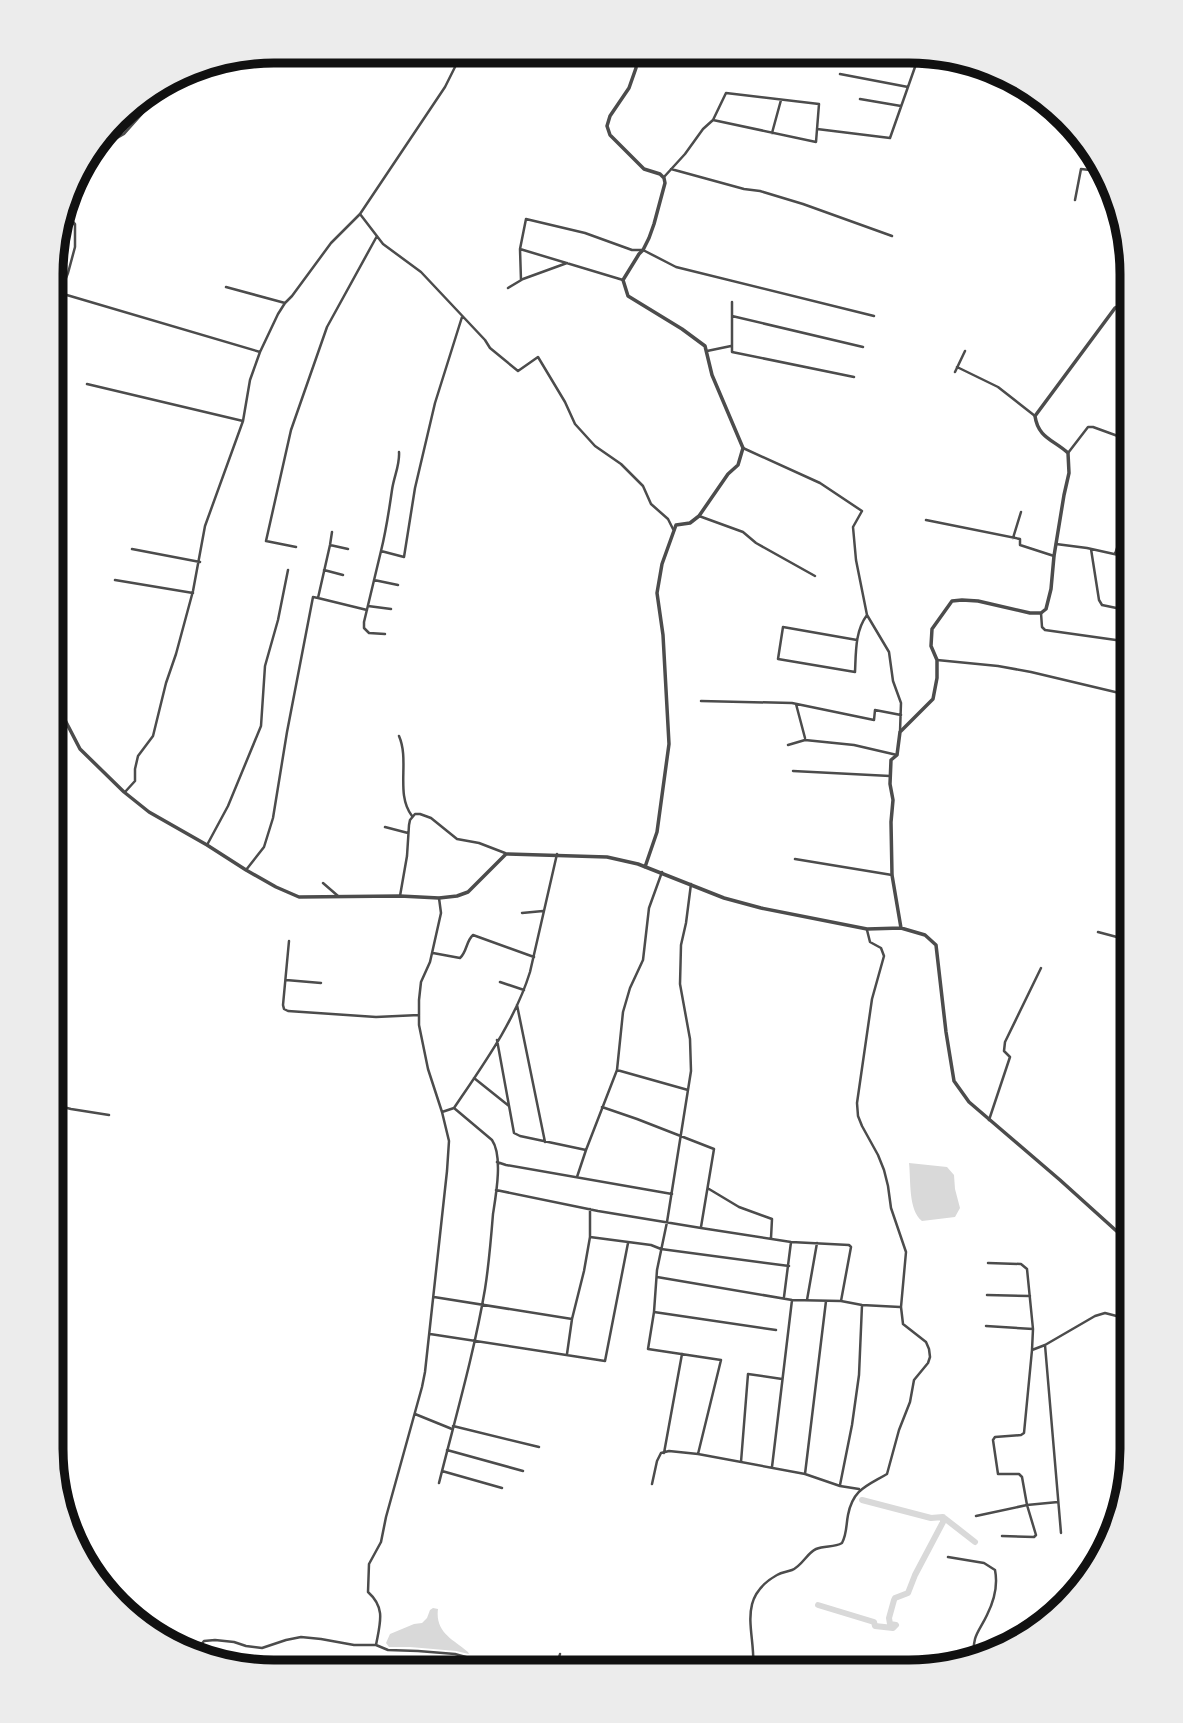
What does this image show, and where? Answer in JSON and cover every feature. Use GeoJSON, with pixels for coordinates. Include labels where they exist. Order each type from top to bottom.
{"type":"FeatureCollection","features":[{"type":"Feature","properties":{"kind":"street"},"geometry":{"type":"LineString","coordinates":[[124,792],[135,781],[138,756],[153,736],[193,593],[205,526],[243,421],[250,380],[260,352],[285,303],[331,243],[360,214],[445,87],[457,63]]}},
{"type":"Feature","properties":{"kind":"street"},"geometry":{"type":"LineString","coordinates":[[636,63],[629,88],[607,126],[610,135],[644,169],[660,174],[665,183],[654,224],[643,250],[624,280],[628,296],[705,346],[712,375],[743,448],[738,465],[728,474],[699,516],[690,523],[676,525],[673,529],[662,564],[657,593],[663,635],[669,744],[657,832],[645,867]]}},
{"type":"Feature","properties":{"kind":"street"},"geometry":{"type":"LineString","coordinates":[[817,129],[890,138],[915,67]]}},
{"type":"Feature","properties":{"kind":"street"},"geometry":{"type":"LineString","coordinates":[[840,74],[908,87]]}},
{"type":"Feature","properties":{"kind":"street"},"geometry":{"type":"LineString","coordinates":[[664,178],[713,120],[726,93],[819,104],[816,142],[713,120]]}},
{"type":"Feature","properties":{"kind":"street"},"geometry":{"type":"LineString","coordinates":[[860,99],[901,106]]}},
{"type":"Feature","properties":{"kind":"street"},"geometry":{"type":"LineString","coordinates":[[772,133],[781,100]]}},
{"type":"Feature","properties":{"kind":"street"},"geometry":{"type":"LineString","coordinates":[[114,138],[124,134],[150,104]]}},
{"type":"Feature","properties":{"kind":"street"},"geometry":{"type":"LineString","coordinates":[[671,169],[760,191],[892,236]]}},
{"type":"Feature","properties":{"kind":"street"},"geometry":{"type":"LineString","coordinates":[[1075,200],[1081,169],[1092,170]]}},
{"type":"Feature","properties":{"kind":"street"},"geometry":{"type":"LineString","coordinates":[[360,214],[383,244],[421,272],[490,348],[519,371],[538,357],[575,424],[595,446],[621,464],[643,486],[651,504],[668,519],[673,529]]}},
{"type":"Feature","properties":{"kind":"street"},"geometry":{"type":"LineString","coordinates":[[63,284],[75,243],[75,224],[70,219]]}},
{"type":"Feature","properties":{"kind":"street"},"geometry":{"type":"LineString","coordinates":[[521,280],[520,249],[526,219],[585,233],[632,250],[643,250],[676,267],[874,316]]}},
{"type":"Feature","properties":{"kind":"street"},"geometry":{"type":"LineString","coordinates":[[69,224],[75,224]]}},
{"type":"Feature","properties":{"kind":"street"},"geometry":{"type":"LineString","coordinates":[[296,547],[266,541],[291,430],[327,327],[377,236]]}},
{"type":"Feature","properties":{"kind":"street"},"geometry":{"type":"LineString","coordinates":[[520,249],[624,280]]}},
{"type":"Feature","properties":{"kind":"street"},"geometry":{"type":"LineString","coordinates":[[508,288],[521,280],[567,263]]}},
{"type":"Feature","properties":{"kind":"street"},"geometry":{"type":"LineString","coordinates":[[226,287],[285,303]]}},
{"type":"Feature","properties":{"kind":"street"},"geometry":{"type":"LineString","coordinates":[[63,294],[260,352]]}},
{"type":"Feature","properties":{"kind":"street"},"geometry":{"type":"LineString","coordinates":[[732,302],[732,352],[854,377]]}},
{"type":"Feature","properties":{"kind":"street"},"geometry":{"type":"LineString","coordinates":[[1035,416],[1115,308],[1120,306]]}},
{"type":"Feature","properties":{"kind":"street"},"geometry":{"type":"LineString","coordinates":[[732,316],[863,347]]}},
{"type":"Feature","properties":{"kind":"street"},"geometry":{"type":"LineString","coordinates":[[381,551],[404,557],[415,488],[435,403],[462,317]]}},
{"type":"Feature","properties":{"kind":"street"},"geometry":{"type":"LineString","coordinates":[[707,351],[732,346]]}},
{"type":"Feature","properties":{"kind":"street"},"geometry":{"type":"LineString","coordinates":[[956,372],[965,351]]}},
{"type":"Feature","properties":{"kind":"street"},"geometry":{"type":"LineString","coordinates":[[957,367],[998,387],[1035,416],[1037,427],[1051,442],[1068,453]]}},
{"type":"Feature","properties":{"kind":"street"},"geometry":{"type":"LineString","coordinates":[[87,384],[243,421]]}},
{"type":"Feature","properties":{"kind":"street"},"geometry":{"type":"LineString","coordinates":[[900,732],[933,699],[937,660],[931,646],[932,629],[952,601],[978,601],[1015,610],[1041,612],[1046,609],[1069,473],[1068,453],[1088,427],[1120,437]]}},
{"type":"Feature","properties":{"kind":"street"},"geometry":{"type":"LineString","coordinates":[[743,448],[820,484],[862,511],[853,527],[856,560],[867,615],[888,652],[893,681],[901,703],[897,755],[891,760],[890,776],[893,800],[892,875],[901,929]]}},
{"type":"Feature","properties":{"kind":"street"},"geometry":{"type":"LineString","coordinates":[[385,634],[369,633],[364,628],[400,462],[399,452]]}},
{"type":"Feature","properties":{"kind":"street"},"geometry":{"type":"LineString","coordinates":[[1013,538],[1021,512]]}},
{"type":"Feature","properties":{"kind":"street"},"geometry":{"type":"LineString","coordinates":[[699,516],[743,532],[815,576]]}},
{"type":"Feature","properties":{"kind":"street"},"geometry":{"type":"LineString","coordinates":[[926,520],[1020,539],[1020,545],[1054,556]]}},
{"type":"Feature","properties":{"kind":"street"},"geometry":{"type":"LineString","coordinates":[[317,598],[332,532]]}},
{"type":"Feature","properties":{"kind":"street"},"geometry":{"type":"LineString","coordinates":[[1115,554],[1120,540]]}},
{"type":"Feature","properties":{"kind":"street"},"geometry":{"type":"LineString","coordinates":[[1056,544],[1120,555]]}},
{"type":"Feature","properties":{"kind":"street"},"geometry":{"type":"LineString","coordinates":[[330,545],[348,549]]}},
{"type":"Feature","properties":{"kind":"street"},"geometry":{"type":"LineString","coordinates":[[132,549],[200,562]]}},
{"type":"Feature","properties":{"kind":"street"},"geometry":{"type":"LineString","coordinates":[[1091,549],[1099,600],[1102,605],[1120,609]]}},
{"type":"Feature","properties":{"kind":"street"},"geometry":{"type":"LineString","coordinates":[[208,845],[228,806],[261,726],[265,666],[288,570]]}},
{"type":"Feature","properties":{"kind":"street"},"geometry":{"type":"LineString","coordinates":[[324,570],[343,575]]}},
{"type":"Feature","properties":{"kind":"street"},"geometry":{"type":"LineString","coordinates":[[115,580],[193,593]]}},
{"type":"Feature","properties":{"kind":"street"},"geometry":{"type":"LineString","coordinates":[[374,580],[398,585]]}},
{"type":"Feature","properties":{"kind":"street"},"geometry":{"type":"LineString","coordinates":[[246,870],[264,847],[274,818],[287,732],[313,597],[367,608],[391,609]]}},
{"type":"Feature","properties":{"kind":"street"},"geometry":{"type":"LineString","coordinates":[[1041,612],[1042,627],[1045,630],[1120,641]]}},
{"type":"Feature","properties":{"kind":"street"},"geometry":{"type":"LineString","coordinates":[[857,640],[783,627],[778,659],[855,672],[857,640],[861,624],[867,615]]}},
{"type":"Feature","properties":{"kind":"street"},"geometry":{"type":"LineString","coordinates":[[937,660],[998,666],[1120,693]]}},
{"type":"Feature","properties":{"kind":"street"},"geometry":{"type":"LineString","coordinates":[[701,701],[796,704],[874,720],[875,710],[901,715]]}},
{"type":"Feature","properties":{"kind":"street"},"geometry":{"type":"LineString","coordinates":[[796,704],[805,740]]}},
{"type":"Feature","properties":{"kind":"street"},"geometry":{"type":"LineString","coordinates":[[63,716],[80,749],[149,812],[246,870],[299,897],[457,896],[468,892],[506,854]]}},
{"type":"Feature","properties":{"kind":"street"},"geometry":{"type":"LineString","coordinates":[[399,736],[404,751],[405,805],[412,816],[400,896]]}},
{"type":"Feature","properties":{"kind":"street"},"geometry":{"type":"LineString","coordinates":[[788,745],[805,740],[855,745],[897,755]]}},
{"type":"Feature","properties":{"kind":"street"},"geometry":{"type":"LineString","coordinates":[[793,771],[890,776]]}},
{"type":"Feature","properties":{"kind":"street"},"geometry":{"type":"LineString","coordinates":[[412,816],[426,815],[457,839],[479,843],[506,854],[607,857],[662,872],[724,898],[761,908],[867,929],[901,929],[925,935],[936,945],[954,1081],[969,1102],[1120,1234]]}},
{"type":"Feature","properties":{"kind":"street"},"geometry":{"type":"LineString","coordinates":[[385,827],[408,833]]}},
{"type":"Feature","properties":{"kind":"street"},"geometry":{"type":"LineString","coordinates":[[442,1112],[454,1108],[497,1040],[524,990],[557,854]]}},
{"type":"Feature","properties":{"kind":"street"},"geometry":{"type":"LineString","coordinates":[[795,859],[892,875]]}},
{"type":"Feature","properties":{"kind":"street"},"geometry":{"type":"LineString","coordinates":[[577,1177],[617,1070],[623,1012],[643,960],[650,904],[662,872]]}},
{"type":"Feature","properties":{"kind":"street"},"geometry":{"type":"LineString","coordinates":[[323,883],[338,896]]}},
{"type":"Feature","properties":{"kind":"street"},"geometry":{"type":"LineString","coordinates":[[691,884],[681,945],[680,984],[690,1039],[688,1090],[661,1249],[648,1349],[721,1360],[698,1454]]}},
{"type":"Feature","properties":{"kind":"street"},"geometry":{"type":"LineString","coordinates":[[376,1645],[381,1609],[368,1592],[369,1564],[381,1542],[422,1387],[446,1185],[449,1141],[428,1069],[419,1025],[421,982],[430,962],[441,913],[439,898]]}},
{"type":"Feature","properties":{"kind":"street"},"geometry":{"type":"LineString","coordinates":[[522,914],[543,911]]}},
{"type":"Feature","properties":{"kind":"street"},"geometry":{"type":"LineString","coordinates":[[753,1660],[751,1604],[757,1591],[780,1573],[793,1570],[817,1548],[842,1543],[850,1507],[859,1489],[887,1474],[910,1402],[914,1380],[928,1363],[929,1349],[926,1342],[903,1324],[903,1242],[891,1208],[884,1170],[858,1116],[857,1103],[870,1011],[884,956],[881,948],[870,942],[867,929]]}},
{"type":"Feature","properties":{"kind":"street"},"geometry":{"type":"LineString","coordinates":[[1098,932],[1120,938]]}},
{"type":"Feature","properties":{"kind":"street"},"geometry":{"type":"LineString","coordinates":[[431,952],[460,958],[473,936],[534,957]]}},
{"type":"Feature","properties":{"kind":"street"},"geometry":{"type":"LineString","coordinates":[[289,941],[284,1009],[376,1017],[419,1015]]}},
{"type":"Feature","properties":{"kind":"street"},"geometry":{"type":"LineString","coordinates":[[989,1120],[1010,1058],[1004,1051],[1004,1042],[1041,968]]}},
{"type":"Feature","properties":{"kind":"street"},"geometry":{"type":"LineString","coordinates":[[286,980],[321,983]]}},
{"type":"Feature","properties":{"kind":"street"},"geometry":{"type":"LineString","coordinates":[[500,982],[524,990]]}},
{"type":"Feature","properties":{"kind":"street"},"geometry":{"type":"LineString","coordinates":[[517,1005],[545,1142]]}},
{"type":"Feature","properties":{"kind":"street"},"geometry":{"type":"LineString","coordinates":[[497,1040],[513,1131],[516,1135],[586,1150]]}},
{"type":"Feature","properties":{"kind":"street"},"geometry":{"type":"LineString","coordinates":[[617,1070],[688,1090]]}},
{"type":"Feature","properties":{"kind":"street"},"geometry":{"type":"LineString","coordinates":[[474,1078],[509,1106]]}},
{"type":"Feature","properties":{"kind":"street"},"geometry":{"type":"LineString","coordinates":[[63,1107],[109,1115]]}},
{"type":"Feature","properties":{"kind":"street"},"geometry":{"type":"LineString","coordinates":[[602,1107],[714,1149],[701,1228]]}},
{"type":"Feature","properties":{"kind":"street"},"geometry":{"type":"LineString","coordinates":[[439,1483],[482,1306],[496,1190],[496,1146],[454,1108]]}},
{"type":"Feature","properties":{"kind":"street"},"geometry":{"type":"LineString","coordinates":[[497,1162],[672,1194]]}},
{"type":"Feature","properties":{"kind":"street"},"geometry":{"type":"LineString","coordinates":[[709,1189],[739,1207],[772,1219],[771,1238]]}},
{"type":"Feature","properties":{"kind":"street"},"geometry":{"type":"LineString","coordinates":[[496,1190],[701,1228],[792,1242],[850,1246],[841,1301]]}},
{"type":"Feature","properties":{"kind":"street"},"geometry":{"type":"LineString","coordinates":[[567,1355],[590,1237],[590,1209]]}},
{"type":"Feature","properties":{"kind":"street"},"geometry":{"type":"LineString","coordinates":[[590,1237],[789,1266]]}},
{"type":"Feature","properties":{"kind":"street"},"geometry":{"type":"LineString","coordinates":[[429,1334],[605,1361],[628,1242]]}},
{"type":"Feature","properties":{"kind":"street"},"geometry":{"type":"LineString","coordinates":[[783,1298],[792,1242]]}},
{"type":"Feature","properties":{"kind":"street"},"geometry":{"type":"LineString","coordinates":[[807,1300],[817,1243]]}},
{"type":"Feature","properties":{"kind":"street"},"geometry":{"type":"LineString","coordinates":[[988,1263],[1026,1266],[1033,1329],[1024,1434],[995,1437],[993,1440],[998,1474],[1021,1475],[1027,1505],[1037,1533],[1036,1536],[1002,1536]]}},
{"type":"Feature","properties":{"kind":"street"},"geometry":{"type":"LineString","coordinates":[[657,1277],[792,1300],[841,1301],[901,1307]]}},
{"type":"Feature","properties":{"kind":"street"},"geometry":{"type":"LineString","coordinates":[[987,1295],[1030,1296]]}},
{"type":"Feature","properties":{"kind":"street"},"geometry":{"type":"LineString","coordinates":[[432,1297],[572,1319]]}},
{"type":"Feature","properties":{"kind":"street"},"geometry":{"type":"LineString","coordinates":[[772,1467],[792,1300]]}},
{"type":"Feature","properties":{"kind":"street"},"geometry":{"type":"LineString","coordinates":[[805,1474],[826,1301]]}},
{"type":"Feature","properties":{"kind":"street"},"geometry":{"type":"LineString","coordinates":[[840,1486],[859,1375],[862,1305]]}},
{"type":"Feature","properties":{"kind":"street"},"geometry":{"type":"LineString","coordinates":[[654,1312],[776,1330]]}},
{"type":"Feature","properties":{"kind":"street"},"geometry":{"type":"LineString","coordinates":[[1032,1350],[1095,1316],[1105,1313],[1120,1317]]}},
{"type":"Feature","properties":{"kind":"street"},"geometry":{"type":"LineString","coordinates":[[986,1326],[1033,1329]]}},
{"type":"Feature","properties":{"kind":"street"},"geometry":{"type":"LineString","coordinates":[[1045,1345],[1061,1534]]}},
{"type":"Feature","properties":{"kind":"street"},"geometry":{"type":"LineString","coordinates":[[664,1452],[682,1354]]}},
{"type":"Feature","properties":{"kind":"street"},"geometry":{"type":"LineString","coordinates":[[741,1462],[748,1374],[782,1379]]}},
{"type":"Feature","properties":{"kind":"street"},"geometry":{"type":"LineString","coordinates":[[415,1413],[453,1427],[539,1447]]}},
{"type":"Feature","properties":{"kind":"street"},"geometry":{"type":"LineString","coordinates":[[447,1450],[523,1471]]}},
{"type":"Feature","properties":{"kind":"street"},"geometry":{"type":"LineString","coordinates":[[652,1483],[661,1453],[669,1451],[772,1467],[859,1489]]}},
{"type":"Feature","properties":{"kind":"street"},"geometry":{"type":"LineString","coordinates":[[442,1471],[502,1488]]}},
{"type":"Feature","properties":{"kind":"street"},"geometry":{"type":"LineString","coordinates":[[976,1516],[1027,1505],[1058,1503]]}},
{"type":"Feature","properties":{"kind":"street"},"geometry":{"type":"LineString","coordinates":[[948,1557],[984,1563],[995,1570],[995,1593],[987,1616],[974,1637],[974,1649]]}},
{"type":"Feature","properties":{"kind":"street"},"geometry":{"type":"LineString","coordinates":[[200,1646],[204,1641],[215,1640],[262,1648],[301,1637],[354,1645],[376,1645],[388,1650],[454,1654],[476,1660]]}},
{"type":"Feature","properties":{"kind":"street"},"geometry":{"type":"LineString","coordinates":[[558,1660],[560,1654]]}},
{"type":"Feature","properties":{"kind":"shaded area"},"geometry":{"type":"Polygon","coordinates":[[[909,1163],[947,1167],[954,1175],[960,1208],[955,1217],[922,1221],[912,1202],[909,1163]]]}},
{"type":"Feature","properties":{"kind":"shaded area"},"geometry":{"type":"Polygon","coordinates":[[[433,1608],[438,1609],[442,1629],[469,1654],[389,1647],[386,1643],[390,1634],[422,1623],[433,1608]]]}},
{"type":"Feature","properties":{"kind":"waterway"},"geometry":{"type":"LineString","coordinates":[[862,1500],[931,1518],[943,1517],[975,1542]]}},
{"type":"Feature","properties":{"kind":"waterway"},"geometry":{"type":"LineString","coordinates":[[818,1605],[874,1622],[875,1626],[893,1628],[896,1625],[890,1624],[889,1618],[894,1600],[908,1593],[943,1517]]}}]}
